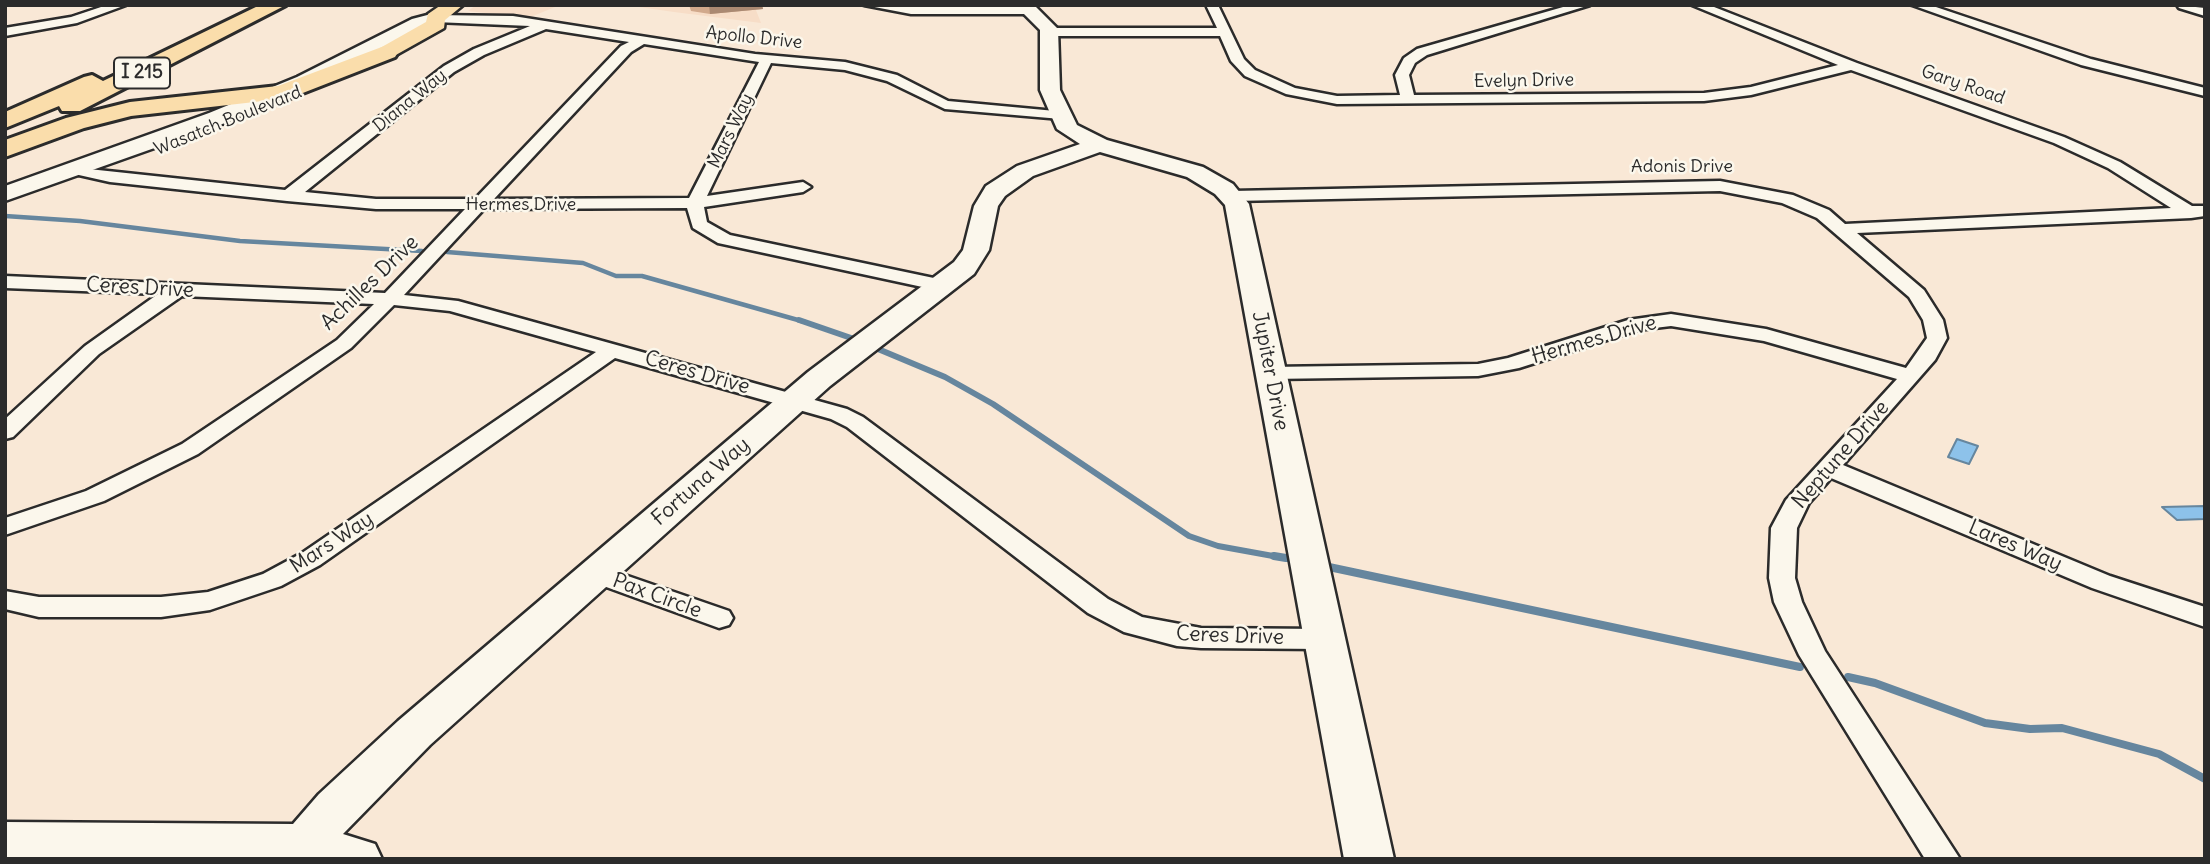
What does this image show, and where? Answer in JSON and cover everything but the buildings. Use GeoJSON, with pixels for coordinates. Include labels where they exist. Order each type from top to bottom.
{"type":"FeatureCollection","features":[{"type":"Feature","properties":{"kind":"highway"},"geometry":{"type":"LineString","coordinates":[[5,112],[168,36],[226,5]]}},
{"type":"Feature","properties":{"kind":"highway","name":"I 215"},"geometry":{"type":"LineString","coordinates":[[5,121],[184,39],[248,5]]}},
{"type":"Feature","properties":{"kind":"highway","name":"I 215"},"geometry":{"type":"LineString","coordinates":[[5,134],[100,93],[276,5]]}},
{"type":"Feature","properties":{"kind":"highway"},"geometry":{"type":"LineString","coordinates":[[5,149],[102,116],[192,102],[272,95],[301,88],[387,52]]}},
{"type":"Feature","properties":{"kind":"highway"},"geometry":{"type":"LineString","coordinates":[[192,102],[227,107],[226,113],[217,118]]}},
{"type":"Feature","properties":{"kind":"main road","name":"Wasatch Boulevard"},"geometry":{"type":"LineString","coordinates":[[387,52],[437,24],[435,18],[454,5]]}},
{"type":"Feature","properties":{"kind":"street"},"geometry":{"type":"LineString","coordinates":[[5,34],[73,20],[120,5]]}},
{"type":"Feature","properties":{"kind":"street"},"geometry":{"type":"LineString","coordinates":[[870,5],[1222,32],[1212,5]]}},
{"type":"Feature","properties":{"kind":"street"},"geometry":{"type":"LineString","coordinates":[[1408,102],[1402,75],[1409,61],[1422,52],[1584,5]]}},
{"type":"Feature","properties":{"kind":"street","name":"Gary Road"},"geometry":{"type":"LineString","coordinates":[[1698,5],[1852,66],[2078,148],[2197,211],[2205,222]]}},
{"type":"Feature","properties":{"kind":"street"},"geometry":{"type":"LineString","coordinates":[[1918,5],[2086,62],[2205,92]]}},
{"type":"Feature","properties":{"kind":"street"},"geometry":{"type":"LineString","coordinates":[[2183,5],[2205,12]]}},
{"type":"Feature","properties":{"kind":"street"},"geometry":{"type":"LineString","coordinates":[[1034,16],[1049,79],[1061,115],[1075,134],[1099,145],[1195,172],[1233,196]]}},
{"type":"Feature","properties":{"kind":"street","name":"Apollo Drive"},"geometry":{"type":"LineString","coordinates":[[435,18],[495,19],[545,24],[767,59],[825,63],[865,70],[899,82],[929,100],[945,105],[1061,115]]}},
{"type":"Feature","properties":{"kind":"street","name":"Wasatch Boulevard"},"geometry":{"type":"LineString","coordinates":[[5,203],[272,95],[418,23],[435,18]]}},
{"type":"Feature","properties":{"kind":"street","name":"Diana Way"},"geometry":{"type":"LineString","coordinates":[[287,196],[313,179],[449,69],[479,52],[545,24]]}},
{"type":"Feature","properties":{"kind":"street","name":"Evelyn Drive"},"geometry":{"type":"LineString","coordinates":[[1222,32],[1241,65],[1277,87],[1324,98],[1408,102],[1704,97],[1751,91],[1852,66]]}},
{"type":"Feature","properties":{"kind":"street","name":"Achilles Drive"},"geometry":{"type":"LineString","coordinates":[[5,527],[116,487],[182,454],[344,344],[391,299],[626,49],[641,41]]}},
{"type":"Feature","properties":{"kind":"street","name":"Wasatch Boulevard"},"geometry":{"type":"LineString","coordinates":[[5,194],[84,172],[291,97],[387,52]]}},
{"type":"Feature","properties":{"kind":"street","name":"Mars Way"},"geometry":{"type":"LineString","coordinates":[[695,203],[767,59]]}},
{"type":"Feature","properties":{"kind":"street","name":"Fortuna Way"},"geometry":{"type":"LineString","coordinates":[[270,849],[336,808],[414,733],[795,400],[964,268],[973,256],[986,206],[995,191],[1024,171],[1099,145]]}},
{"type":"Feature","properties":{"kind":"street","name":"Hermes Drive"},"geometry":{"type":"LineString","coordinates":[[84,172],[376,204],[695,203],[803,187]]}},
{"type":"Feature","properties":{"kind":"street","name":"Adonis Drive"},"geometry":{"type":"LineString","coordinates":[[1233,196],[1720,186],[1758,191],[1800,203],[1823,214],[1841,229]]}},
{"type":"Feature","properties":{"kind":"street","name":"Jupiter Drive"},"geometry":{"type":"LineString","coordinates":[[1233,196],[1240,214],[1369,859]]}},
{"type":"Feature","properties":{"kind":"street"},"geometry":{"type":"LineString","coordinates":[[695,203],[699,224],[724,239],[941,285]]}},
{"type":"Feature","properties":{"kind":"street"},"geometry":{"type":"LineString","coordinates":[[1841,229],[2197,211]]}},
{"type":"Feature","properties":{"kind":"street","name":"Neptune Drive"},"geometry":{"type":"LineString","coordinates":[[1841,229],[1910,286],[1929,311],[1936,329],[1934,346],[1911,376],[1798,500],[1784,528],[1780,560],[1788,602],[1813,655],[1943,859]]}},
{"type":"Feature","properties":{"kind":"street","name":"Ceres Drive"},"geometry":{"type":"LineString","coordinates":[[5,282],[451,304],[795,400],[855,422],[1098,606],[1134,625],[1200,638],[1323,639]]}},
{"type":"Feature","properties":{"kind":"street"},"geometry":{"type":"LineString","coordinates":[[5,432],[92,350],[177,290]]}},
{"type":"Feature","properties":{"kind":"street","name":"Hermes Drive"},"geometry":{"type":"LineString","coordinates":[[1270,373],[1478,370],[1512,364],[1635,324],[1671,320],[1727,326],[1776,337],[1911,376]]}},
{"type":"Feature","properties":{"kind":"street","name":"Mars Way"},"geometry":{"type":"LineString","coordinates":[[5,600],[39,607],[161,607],[210,601],[272,580],[311,559],[614,349]]}},
{"type":"Feature","properties":{"kind":"street","name":"Lares Way"},"geometry":{"type":"LineString","coordinates":[[1828,468],[2101,582],[2205,617]]}},
{"type":"Feature","properties":{"kind":"street","name":"Pax Circle"},"geometry":{"type":"LineString","coordinates":[[596,574],[719,618]]}},
{"type":"Feature","properties":{"kind":"street"},"geometry":{"type":"LineString","coordinates":[[5,843],[270,849],[358,859]]}},
{"type":"Feature","properties":{"kind":"shaded area"},"geometry":{"type":"Polygon","coordinates":[[[476,5],[560,5],[528,18],[468,11],[476,5]]]}},
{"type":"Feature","properties":{"kind":"shaded area"},"geometry":{"type":"Polygon","coordinates":[[[625,5],[754,5],[761,23],[674,12],[625,5]]]}},
{"type":"Feature","properties":{"kind":"water"},"geometry":{"type":"Polygon","coordinates":[[[1957,439],[1978,446],[1969,464],[1948,457],[1957,439]]]}},
{"type":"Feature","properties":{"kind":"water"},"geometry":{"type":"Polygon","coordinates":[[[2205,506],[2205,519],[2177,520],[2162,507],[2205,506]]]}},
{"type":"Feature","properties":{"kind":"waterway"},"geometry":{"type":"LineString","coordinates":[[5,216],[80,221],[240,241],[422,251]]}},
{"type":"Feature","properties":{"kind":"waterway"},"geometry":{"type":"LineString","coordinates":[[447,252],[583,263],[616,276],[642,276],[804,322]]}},
{"type":"Feature","properties":{"kind":"waterway"},"geometry":{"type":"LineString","coordinates":[[799,320],[804,322]]}},
{"type":"Feature","properties":{"kind":"waterway"},"geometry":{"type":"LineString","coordinates":[[804,322],[854,339]]}},
{"type":"Feature","properties":{"kind":"waterway"},"geometry":{"type":"LineString","coordinates":[[878,349],[945,377],[993,404],[1189,536],[1218,546],[1284,558]]}},
{"type":"Feature","properties":{"kind":"waterway"},"geometry":{"type":"LineString","coordinates":[[1274,556],[1286,558]]}},
{"type":"Feature","properties":{"kind":"waterway"},"geometry":{"type":"LineString","coordinates":[[1329,567],[1800,667]]}},
{"type":"Feature","properties":{"kind":"waterway"},"geometry":{"type":"LineString","coordinates":[[1848,677],[1875,683],[1985,723],[2030,729],[2062,728],[2159,754],[2205,779]]}}]}
